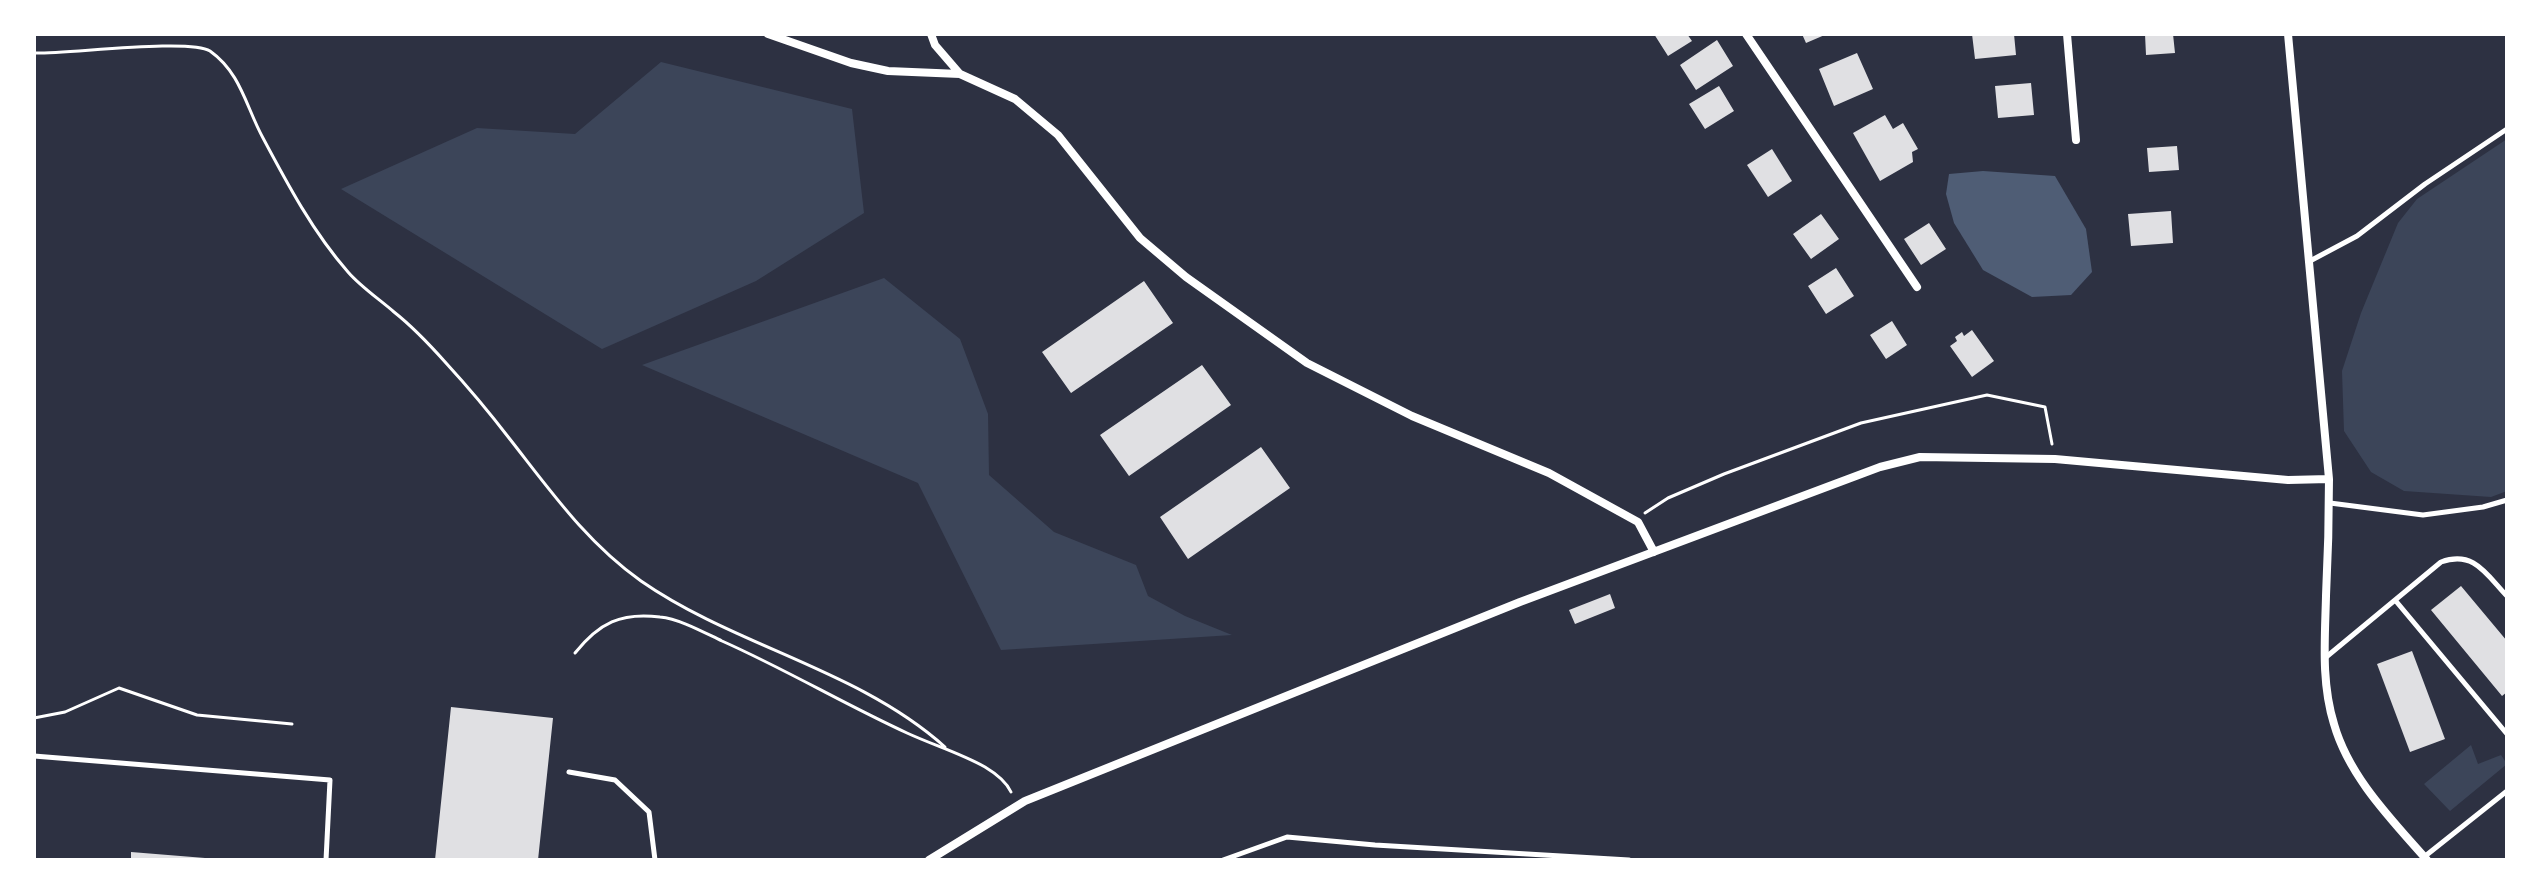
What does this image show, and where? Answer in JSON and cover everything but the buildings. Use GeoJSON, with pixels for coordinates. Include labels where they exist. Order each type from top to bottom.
{"type":"FeatureCollection","features":[{"type":"Feature","properties":{"kind":"street"},"geometry":{"type":"LineString","coordinates":[[768,34],[864,66],[902,72],[960,74],[1015,99],[1058,135],[1140,238],[1186,277],[1307,363],[1412,416],[1549,473],[1638,522],[1654,552]]}},
{"type":"Feature","properties":{"kind":"street"},"geometry":{"type":"LineString","coordinates":[[931,34],[935,45],[960,74]]}},
{"type":"Feature","properties":{"kind":"street"},"geometry":{"type":"LineString","coordinates":[[1746,34],[1917,287]]}},
{"type":"Feature","properties":{"kind":"street"},"geometry":{"type":"LineString","coordinates":[[2067,34],[2076,140]]}},
{"type":"Feature","properties":{"kind":"street"},"geometry":{"type":"LineString","coordinates":[[2288,34],[2329,479],[2324,659],[2328,698],[2334,726],[2351,762],[2379,804],[2426,859]]}},
{"type":"Feature","properties":{"kind":"street"},"geometry":{"type":"LineString","coordinates":[[929,860],[1019,805],[1520,602],[1880,467],[1920,457],[2055,459],[2288,480],[2329,479]]}},
{"type":"Feature","properties":{"kind":"lane"},"geometry":{"type":"LineString","coordinates":[[2310,261],[2357,236],[2425,184],[2507,129]]}},
{"type":"Feature","properties":{"kind":"lane"},"geometry":{"type":"LineString","coordinates":[[2329,503],[2423,515],[2483,507],[2507,500]]}},
{"type":"Feature","properties":{"kind":"lane"},"geometry":{"type":"LineString","coordinates":[[2324,659],[2441,562],[2453,557],[2472,561],[2507,596]]}},
{"type":"Feature","properties":{"kind":"lane"},"geometry":{"type":"LineString","coordinates":[[2395,600],[2507,734]]}},
{"type":"Feature","properties":{"kind":"lane"},"geometry":{"type":"LineString","coordinates":[[34,756],[330,780],[326,860]]}},
{"type":"Feature","properties":{"kind":"lane"},"geometry":{"type":"LineString","coordinates":[[569,772],[615,780],[649,812],[655,860]]}},
{"type":"Feature","properties":{"kind":"lane"},"geometry":{"type":"LineString","coordinates":[[2426,859],[2507,791]]}},
{"type":"Feature","properties":{"kind":"lane"},"geometry":{"type":"LineString","coordinates":[[1223,860],[1287,837],[1629,860]]}},
{"type":"Feature","properties":{"kind":"path"},"geometry":{"type":"LineString","coordinates":[[34,53],[177,46],[206,49],[223,61],[244,90],[257,126],[318,234],[350,274],[407,322],[446,362],[570,517],[605,554],[643,582],[701,616],[840,680],[923,727],[945,747]]}},
{"type":"Feature","properties":{"kind":"path"},"geometry":{"type":"LineString","coordinates":[[1638,522],[1646,512],[1668,498],[1861,423],[1987,395],[2045,407],[2055,459]]}},
{"type":"Feature","properties":{"kind":"path"},"geometry":{"type":"LineString","coordinates":[[575,653],[587,637],[602,625],[624,617],[664,617],[770,663],[909,734],[945,747],[988,769],[1007,784],[1019,805]]}},
{"type":"Feature","properties":{"kind":"path"},"geometry":{"type":"LineString","coordinates":[[34,718],[65,712],[119,688],[197,715],[292,724]]}},
{"type":"Feature","properties":{"kind":"shaded area"},"geometry":{"type":"Polygon","coordinates":[[[661,62],[852,109],[864,213],[756,281],[602,349],[341,189],[477,128],[575,134],[661,62]]]}},
{"type":"Feature","properties":{"kind":"shaded area"},"geometry":{"type":"Polygon","coordinates":[[[2507,139],[2507,491],[2491,497],[2404,491],[2371,472],[2344,431],[2342,371],[2361,313],[2398,223],[2417,199],[2507,139]]]}},
{"type":"Feature","properties":{"kind":"shaded area"},"geometry":{"type":"Polygon","coordinates":[[[1983,171],[2055,176],[2086,229],[2092,272],[2071,295],[2032,297],[1983,270],[1954,223],[1946,194],[1949,174],[1983,171]]]}},
{"type":"Feature","properties":{"kind":"shaded area"},"geometry":{"type":"Polygon","coordinates":[[[884,278],[960,339],[988,414],[989,475],[1054,532],[1136,565],[1148,596],[1185,616],[1232,635],[1001,650],[918,483],[642,365],[884,278]]]}},
{"type":"Feature","properties":{"kind":"shaded area"},"geometry":{"type":"Polygon","coordinates":[[[2471,745],[2478,764],[2501,755],[2507,764],[2450,811],[2424,784],[2471,745]]]}}]}
